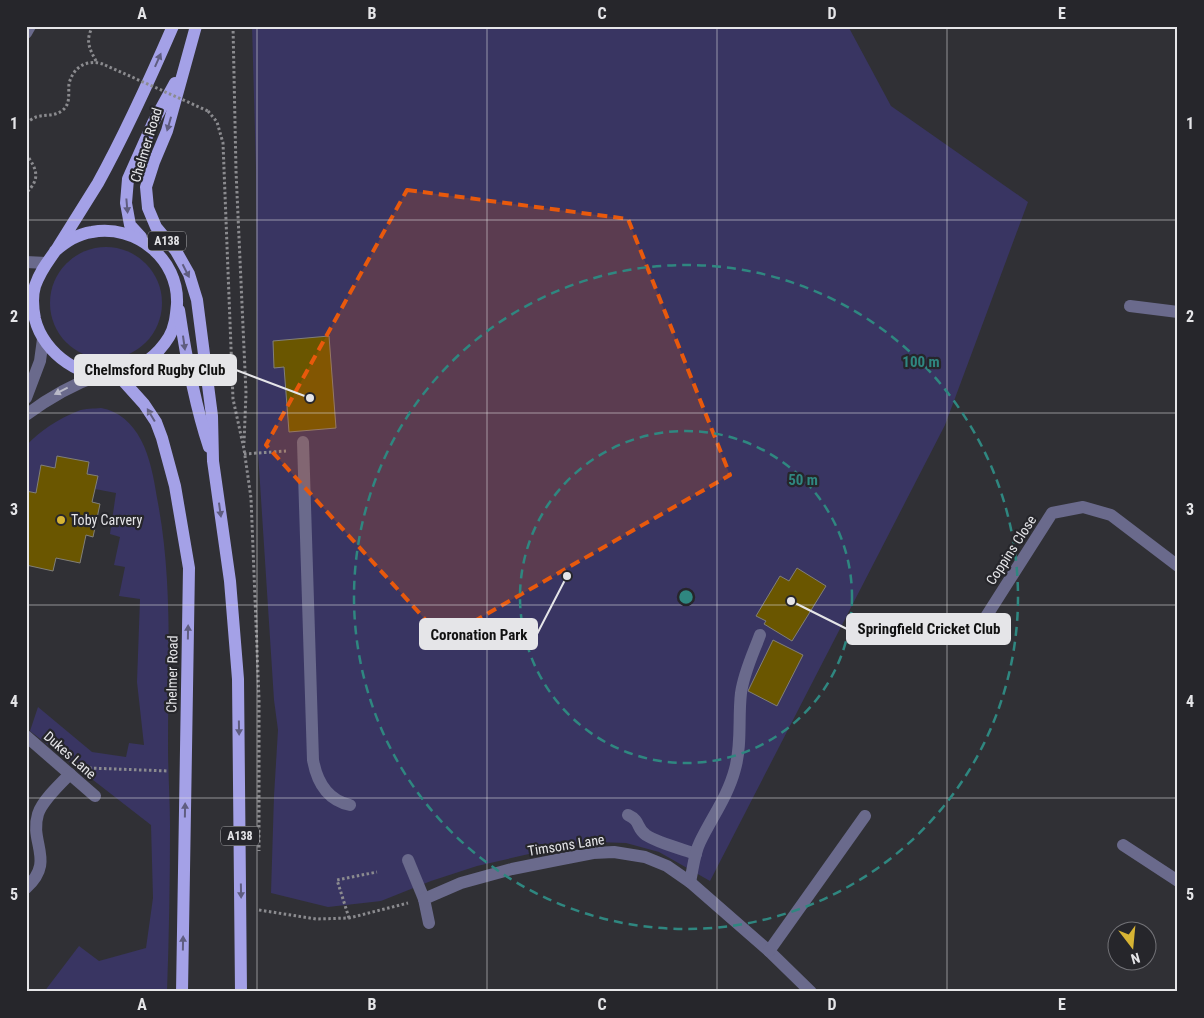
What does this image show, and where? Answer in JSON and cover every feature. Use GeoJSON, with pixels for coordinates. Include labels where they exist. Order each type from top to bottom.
{"type":"FeatureCollection","features":[{"type":"Feature","properties":{"kind":"main road","name":"Chelmer Road"},"geometry":{"type":"LineString","coordinates":[[173,26],[138,106],[98,182],[41,270],[30,307],[43,339],[58,357],[77,369],[100,374],[118,374],[142,365],[158,352],[170,335],[176,316],[177,295]]}},
{"type":"Feature","properties":{"kind":"main road","name":"Chelmer Road"},"geometry":{"type":"LineString","coordinates":[[196,26],[167,131],[146,187],[148,208],[156,227],[176,251],[189,274],[197,300],[212,416],[213,461],[230,581],[238,680],[241,992]]}},
{"type":"Feature","properties":{"kind":"main road","name":"Chelmer Road"},"geometry":{"type":"LineString","coordinates":[[185,66],[153,123],[128,180],[126,203],[130,225],[163,259],[173,276],[187,365],[199,417],[213,461]]}},
{"type":"Feature","properties":{"kind":"main road","name":"Chelmer Road"},"geometry":{"type":"LineString","coordinates":[[55,251],[72,239],[91,232],[105,231],[132,235],[149,245]]}},
{"type":"Feature","properties":{"kind":"main road","name":"Chelmer Road"},"geometry":{"type":"LineString","coordinates":[[118,374],[144,404],[156,422],[169,460],[175,486],[189,568],[182,992]]}},
{"type":"Feature","properties":{"kind":"street"},"geometry":{"type":"LineString","coordinates":[[26,33],[30,26]]}},
{"type":"Feature","properties":{"kind":"street"},"geometry":{"type":"LineString","coordinates":[[26,262],[46,263]]}},
{"type":"Feature","properties":{"kind":"street"},"geometry":{"type":"LineString","coordinates":[[1130,306],[1178,312]]}},
{"type":"Feature","properties":{"kind":"street"},"geometry":{"type":"LineString","coordinates":[[26,398],[40,361],[43,339]]}},
{"type":"Feature","properties":{"kind":"street"},"geometry":{"type":"LineString","coordinates":[[26,415],[50,397],[100,374]]}},
{"type":"Feature","properties":{"kind":"street"},"geometry":{"type":"LineString","coordinates":[[303,446],[313,760],[316,775],[321,786],[341,803],[350,805]]}},
{"type":"Feature","properties":{"kind":"street","name":"Coppins Close"},"geometry":{"type":"LineString","coordinates":[[982,624],[1052,514],[1083,508],[1111,515],[1178,566]]}},
{"type":"Feature","properties":{"kind":"street"},"geometry":{"type":"LineString","coordinates":[[690,882],[700,842],[722,803],[735,769],[739,748],[741,691],[746,671],[760,635]]}},
{"type":"Feature","properties":{"kind":"street","name":"Dukes Lane"},"geometry":{"type":"LineString","coordinates":[[26,736],[95,796]]}},
{"type":"Feature","properties":{"kind":"street"},"geometry":{"type":"LineString","coordinates":[[26,888],[36,880],[41,866],[36,822],[40,808],[65,770]]}},
{"type":"Feature","properties":{"kind":"street"},"geometry":{"type":"LineString","coordinates":[[628,815],[636,818],[640,830],[647,836],[696,854]]}},
{"type":"Feature","properties":{"kind":"street"},"geometry":{"type":"LineString","coordinates":[[769,951],[865,816]]}},
{"type":"Feature","properties":{"kind":"street"},"geometry":{"type":"LineString","coordinates":[[1124,845],[1178,881]]}},
{"type":"Feature","properties":{"kind":"street","name":"Timsons Lane"},"geometry":{"type":"LineString","coordinates":[[424,899],[461,883],[512,869],[593,853],[614,852],[645,857],[667,866],[690,882],[769,951],[811,992]]}},
{"type":"Feature","properties":{"kind":"street"},"geometry":{"type":"LineString","coordinates":[[408,860],[424,899],[429,922]]}},
{"type":"Feature","properties":{"kind":"path"},"geometry":{"type":"LineString","coordinates":[[93,26],[87,44],[96,61]]}},
{"type":"Feature","properties":{"kind":"path"},"geometry":{"type":"LineString","coordinates":[[233,26],[236,170],[246,393],[244,451],[303,446]]}},
{"type":"Feature","properties":{"kind":"path"},"geometry":{"type":"LineString","coordinates":[[26,123],[37,117],[52,115],[64,109],[70,96],[70,84],[74,72],[83,64],[96,61],[208,111],[217,122],[223,143],[233,399]]}},
{"type":"Feature","properties":{"kind":"path"},"geometry":{"type":"LineString","coordinates":[[26,154],[37,174],[34,186],[26,193]]}},
{"type":"Feature","properties":{"kind":"path"},"geometry":{"type":"LineString","coordinates":[[65,770],[186,772]]}},
{"type":"Feature","properties":{"kind":"path"},"geometry":{"type":"LineString","coordinates":[[349,918],[337,880],[377,872]]}},
{"type":"Feature","properties":{"kind":"path"},"geometry":{"type":"LineString","coordinates":[[259,910],[316,920],[349,918],[424,899]]}},
{"type":"Feature","properties":{"kind":"highlighted area"},"geometry":{"type":"Polygon","coordinates":[[[407,190],[628,219],[730,475],[443,639],[266,445],[407,190]]]}},
{"type":"Feature","properties":{"kind":"shaded area"},"geometry":{"type":"Polygon","coordinates":[[[252,26],[848,26],[891,106],[1028,202],[945,425],[710,881],[659,852],[626,843],[594,842],[564,846],[477,866],[431,881],[381,901],[328,907],[271,893],[278,730],[274,700],[258,452],[256,168],[252,26]]]}},
{"type":"Feature","properties":{"kind":"shaded area"},"geometry":{"type":"Polygon","coordinates":[[[106,247],[128,251],[146,263],[158,281],[162,303],[158,325],[146,343],[128,355],[106,359],[84,355],[66,343],[54,325],[50,303],[54,281],[66,263],[84,251],[106,247]]]}},
{"type":"Feature","properties":{"kind":"shaded area"},"geometry":{"type":"Polygon","coordinates":[[[101,408],[114,412],[124,419],[141,440],[151,468],[162,529],[168,590],[170,847],[167,992],[44,992],[79,946],[99,961],[146,948],[153,898],[151,825],[30,731],[38,707],[92,752],[126,757],[129,743],[144,745],[137,682],[140,599],[119,596],[125,567],[114,565],[120,537],[110,534],[116,493],[95,489],[98,476],[87,474],[89,462],[58,456],[55,468],[41,465],[36,493],[26,491],[26,446],[31,440],[64,417],[81,410],[101,408]]]}},
{"type":"Feature","properties":{"kind":"building"},"geometry":{"type":"Polygon","coordinates":[[[329,336],[336,428],[289,432],[284,367],[274,368],[273,341],[329,336]]]}},
{"type":"Feature","properties":{"kind":"building","name":"Toby Carvery"},"geometry":{"type":"Polygon","coordinates":[[[57,456],[89,462],[87,474],[98,476],[92,502],[100,504],[93,537],[86,535],[80,563],[56,558],[53,571],[26,565],[26,491],[36,493],[41,465],[55,468],[57,456]]]}},
{"type":"Feature","properties":{"kind":"building"},"geometry":{"type":"Polygon","coordinates":[[[797,568],[826,586],[792,641],[764,624],[766,621],[756,616],[780,576],[789,581],[797,568]]]}},
{"type":"Feature","properties":{"kind":"building"},"geometry":{"type":"Polygon","coordinates":[[[773,640],[803,655],[777,706],[748,691],[773,640]]]}},
{"type":"Feature","properties":{"kind":"place","name":"Chelmsford Rugby Club"},"geometry":{"type":"Point","coordinates":[310,398]}},
{"type":"Feature","properties":{"kind":"place","name":"Toby Carvery"},"geometry":{"type":"Point","coordinates":[61,520]}},
{"type":"Feature","properties":{"kind":"place","name":"Coronation Park"},"geometry":{"type":"Point","coordinates":[567,576]}},
{"type":"Feature","properties":{"kind":"place","name":"Springfield Cricket Club"},"geometry":{"type":"Point","coordinates":[791,601]}}]}
